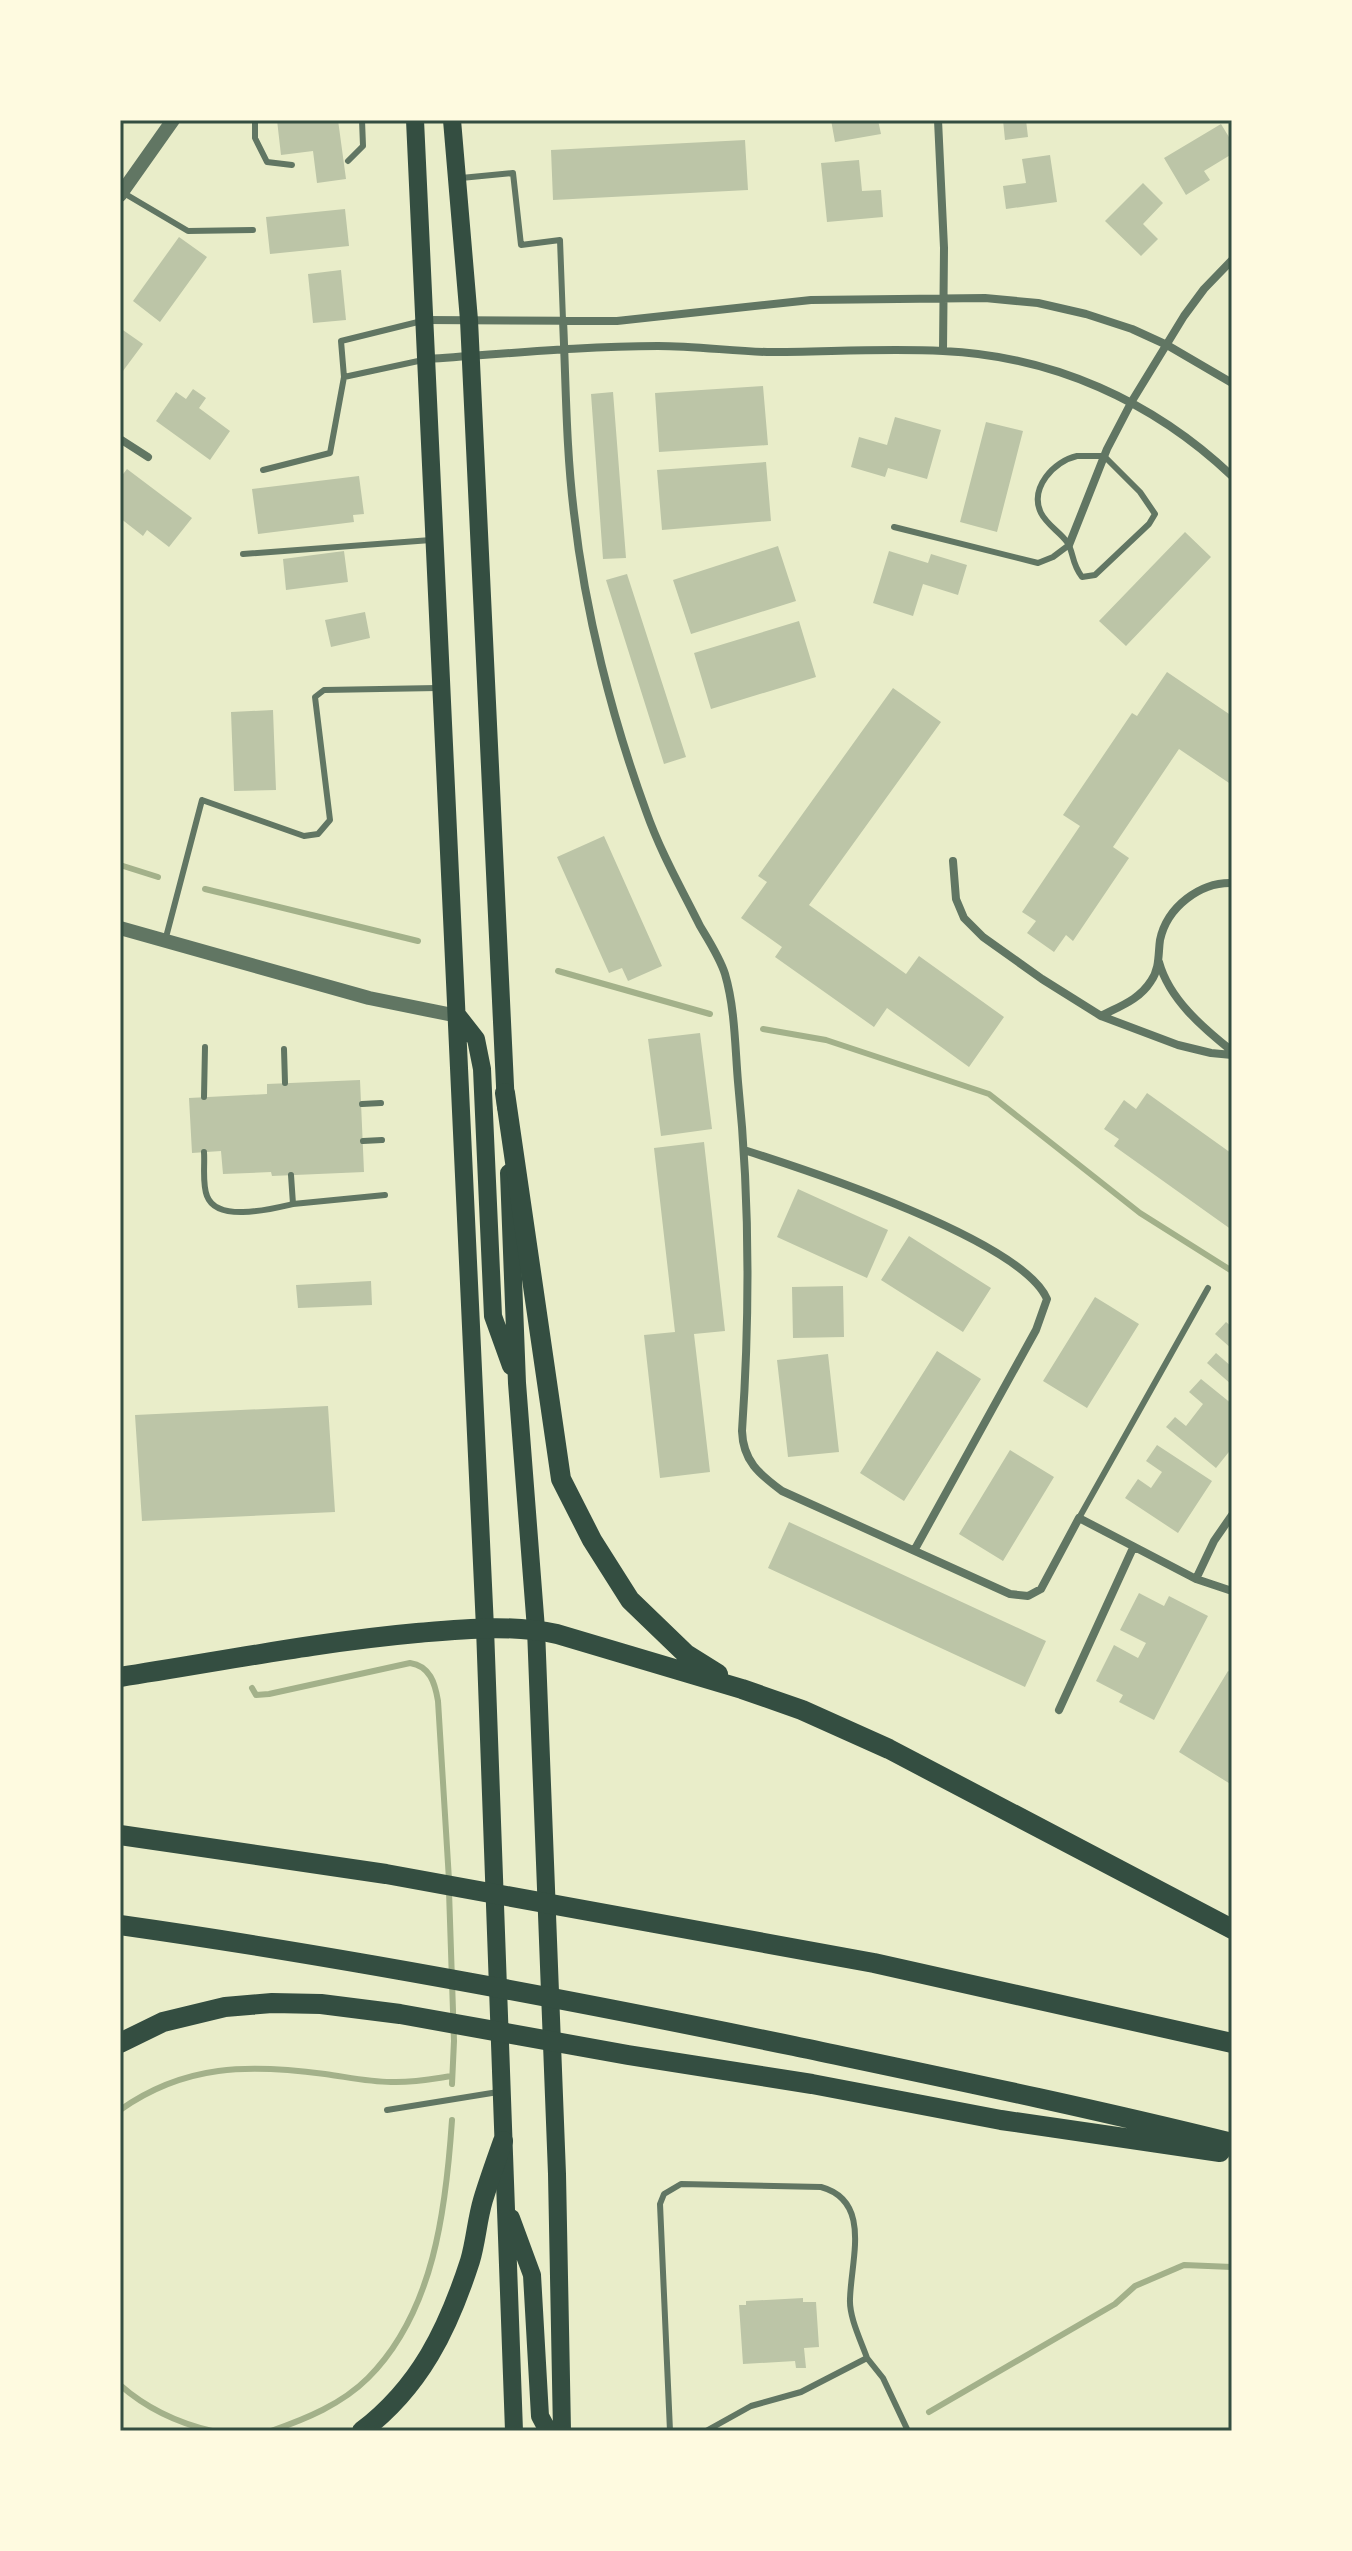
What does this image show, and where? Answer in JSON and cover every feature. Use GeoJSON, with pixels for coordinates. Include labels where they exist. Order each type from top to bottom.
{"type":"FeatureCollection","features":[{"type":"Feature","properties":{"kind":"highway"},"geometry":{"type":"LineString","coordinates":[[505,1093],[561,1479],[592,1540],[630,1600],[686,1654],[742,1689]]}},
{"type":"Feature","properties":{"kind":"highway"},"geometry":{"type":"LineString","coordinates":[[120,1677],[375,1637],[485,1628],[536,1629],[742,1689],[802,1710],[889,1749],[1232,1929]]}},
{"type":"Feature","properties":{"kind":"highway"},"geometry":{"type":"LineString","coordinates":[[120,1835],[386,1874],[625,1916],[874,1963],[1232,2043]]}},
{"type":"Feature","properties":{"kind":"highway"},"geometry":{"type":"LineString","coordinates":[[120,1925],[425,1974],[630,2012],[1080,2106],[1232,2143]]}},
{"type":"Feature","properties":{"kind":"highway"},"geometry":{"type":"LineString","coordinates":[[120,2043],[163,2022],[225,2007],[272,2003],[321,2004],[400,2014],[812,2084],[1001,2120],[1232,2153]]}},
{"type":"Feature","properties":{"kind":"highway"},"geometry":{"type":"LineString","coordinates":[[362,2431],[388,2411],[429,2360],[451,2314],[470,2258],[482,2203],[503,2141]]}},
{"type":"Feature","properties":{"kind":"main road"},"geometry":{"type":"LineString","coordinates":[[415,120],[485,1628],[514,2431]]}},
{"type":"Feature","properties":{"kind":"main road"},"geometry":{"type":"LineString","coordinates":[[452,120],[469,320],[517,1383],[536,1629],[557,2174],[562,2431]]}},
{"type":"Feature","properties":{"kind":"main road"},"geometry":{"type":"LineString","coordinates":[[458,1016],[476,1039],[482,1069],[493,1316],[517,1383]]}},
{"type":"Feature","properties":{"kind":"main road"},"geometry":{"type":"LineString","coordinates":[[505,2200],[532,2275],[540,2416],[548,2431]]}},
{"type":"Feature","properties":{"kind":"street"},"geometry":{"type":"LineString","coordinates":[[121,194],[173,120]]}},
{"type":"Feature","properties":{"kind":"street"},"geometry":{"type":"LineString","coordinates":[[938,120],[943,351]]}},
{"type":"Feature","properties":{"kind":"street"},"geometry":{"type":"LineString","coordinates":[[1069,545],[1104,456],[1132,401],[1204,289],[1232,260]]}},
{"type":"Feature","properties":{"kind":"street"},"geometry":{"type":"LineString","coordinates":[[426,320],[617,321],[811,300],[985,298],[1038,303],[1132,329],[1167,345],[1232,383]]}},
{"type":"Feature","properties":{"kind":"street"},"geometry":{"type":"LineString","coordinates":[[563,320],[573,511],[589,603],[631,767],[647,814],[665,858],[725,974],[733,1023],[744,1150],[749,1268],[749,1334],[742,1431],[746,1457],[782,1491],[1010,1594],[1028,1596],[1041,1589],[1079,1518],[1196,1579],[1232,1591]]}},
{"type":"Feature","properties":{"kind":"street"},"geometry":{"type":"LineString","coordinates":[[428,359],[659,346],[767,352],[943,351],[990,356],[1037,365],[1132,401],[1167,423],[1232,476]]}},
{"type":"Feature","properties":{"kind":"street"},"geometry":{"type":"LineString","coordinates":[[120,439],[148,457]]}},
{"type":"Feature","properties":{"kind":"street"},"geometry":{"type":"LineString","coordinates":[[953,861],[956,899],[964,918],[983,937],[1042,979],[1101,1016],[1178,1045],[1211,1053],[1232,1053]]}},
{"type":"Feature","properties":{"kind":"street"},"geometry":{"type":"LineString","coordinates":[[1101,1016],[1136,998],[1152,980],[1168,919],[1181,904],[1194,892],[1217,882],[1232,883]]}},
{"type":"Feature","properties":{"kind":"street"},"geometry":{"type":"LineString","coordinates":[[120,928],[369,998],[458,1016]]}},
{"type":"Feature","properties":{"kind":"street"},"geometry":{"type":"LineString","coordinates":[[1159,962],[1164,981],[1190,1013],[1232,1053]]}},
{"type":"Feature","properties":{"kind":"street"},"geometry":{"type":"LineString","coordinates":[[744,1150],[819,1174],[908,1209],[965,1236],[1020,1269],[1047,1299],[1036,1330],[915,1549]]}},
{"type":"Feature","properties":{"kind":"street"},"geometry":{"type":"LineString","coordinates":[[1196,1579],[1214,1541],[1232,1515]]}},
{"type":"Feature","properties":{"kind":"street"},"geometry":{"type":"LineString","coordinates":[[1059,1710],[1133,1548]]}},
{"type":"Feature","properties":{"kind":"lane"},"geometry":{"type":"LineString","coordinates":[[255,120],[255,138],[267,162],[292,165]]}},
{"type":"Feature","properties":{"kind":"lane"},"geometry":{"type":"LineString","coordinates":[[348,161],[363,146],[362,120]]}},
{"type":"Feature","properties":{"kind":"lane"},"geometry":{"type":"LineString","coordinates":[[457,178],[513,173],[521,245],[560,240],[563,320]]}},
{"type":"Feature","properties":{"kind":"lane"},"geometry":{"type":"LineString","coordinates":[[121,194],[188,231],[253,230]]}},
{"type":"Feature","properties":{"kind":"lane"},"geometry":{"type":"LineString","coordinates":[[263,470],[330,453],[344,377],[341,341],[426,320]]}},
{"type":"Feature","properties":{"kind":"lane"},"geometry":{"type":"LineString","coordinates":[[344,377],[428,359]]}},
{"type":"Feature","properties":{"kind":"lane"},"geometry":{"type":"LineString","coordinates":[[1104,456],[1146,498],[1155,514],[1149,524],[1095,575],[1082,577],[1073,565],[1069,545],[1040,512],[1039,495],[1046,475],[1062,459],[1104,456]]}},
{"type":"Feature","properties":{"kind":"lane"},"geometry":{"type":"LineString","coordinates":[[894,527],[1038,563],[1069,545]]}},
{"type":"Feature","properties":{"kind":"lane"},"geometry":{"type":"LineString","coordinates":[[243,554],[436,540]]}},
{"type":"Feature","properties":{"kind":"lane"},"geometry":{"type":"LineString","coordinates":[[165,941],[202,800],[304,836],[318,834],[330,820],[315,697],[324,690],[443,688]]}},
{"type":"Feature","properties":{"kind":"lane"},"geometry":{"type":"LineString","coordinates":[[204,1097],[205,1047]]}},
{"type":"Feature","properties":{"kind":"lane"},"geometry":{"type":"LineString","coordinates":[[284,1049],[285,1083]]}},
{"type":"Feature","properties":{"kind":"lane"},"geometry":{"type":"LineString","coordinates":[[362,1104],[381,1103]]}},
{"type":"Feature","properties":{"kind":"lane"},"geometry":{"type":"LineString","coordinates":[[363,1141],[382,1140]]}},
{"type":"Feature","properties":{"kind":"lane"},"geometry":{"type":"LineString","coordinates":[[204,1152],[206,1194],[214,1208],[224,1212],[385,1195]]}},
{"type":"Feature","properties":{"kind":"lane"},"geometry":{"type":"LineString","coordinates":[[291,1175],[293,1204]]}},
{"type":"Feature","properties":{"kind":"lane"},"geometry":{"type":"LineString","coordinates":[[1079,1518],[1208,1288]]}},
{"type":"Feature","properties":{"kind":"lane"},"geometry":{"type":"LineString","coordinates":[[387,2110],[502,2092]]}},
{"type":"Feature","properties":{"kind":"lane"},"geometry":{"type":"LineString","coordinates":[[670,2431],[660,2204],[664,2194],[681,2184],[821,2187],[836,2191],[848,2202],[853,2213],[854,2270],[849,2302],[867,2358],[883,2378],[908,2431]]}},
{"type":"Feature","properties":{"kind":"lane"},"geometry":{"type":"LineString","coordinates":[[706,2431],[751,2406],[801,2392],[867,2358]]}},
{"type":"Feature","properties":{"kind":"building"},"geometry":{"type":"Polygon","coordinates":[[[277,120],[338,120],[346,179],[317,183],[313,151],[281,155],[277,120]]]}},
{"type":"Feature","properties":{"kind":"building"},"geometry":{"type":"Polygon","coordinates":[[[831,120],[878,120],[881,134],[835,142],[831,120]]]}},
{"type":"Feature","properties":{"kind":"building"},"geometry":{"type":"Polygon","coordinates":[[[1003,120],[1026,120],[1028,137],[1005,140],[1003,120]]]}},
{"type":"Feature","properties":{"kind":"building"},"geometry":{"type":"Polygon","coordinates":[[[1221,124],[1232,142],[1232,154],[1204,171],[1210,180],[1186,195],[1164,158],[1221,124]]]}},
{"type":"Feature","properties":{"kind":"building"},"geometry":{"type":"Polygon","coordinates":[[[745,140],[748,190],[553,200],[551,150],[745,140]]]}},
{"type":"Feature","properties":{"kind":"building"},"geometry":{"type":"Polygon","coordinates":[[[1050,155],[1057,202],[1006,209],[1003,186],[1026,183],[1022,159],[1050,155]]]}},
{"type":"Feature","properties":{"kind":"building"},"geometry":{"type":"Polygon","coordinates":[[[859,160],[862,191],[881,190],[883,217],[827,222],[821,163],[859,160]]]}},
{"type":"Feature","properties":{"kind":"building"},"geometry":{"type":"Polygon","coordinates":[[[1143,183],[1163,203],[1143,224],[1158,239],[1141,256],[1105,221],[1143,183]]]}},
{"type":"Feature","properties":{"kind":"building"},"geometry":{"type":"Polygon","coordinates":[[[345,209],[349,246],[270,254],[266,217],[345,209]]]}},
{"type":"Feature","properties":{"kind":"building"},"geometry":{"type":"Polygon","coordinates":[[[179,237],[207,257],[160,322],[133,301],[179,237]]]}},
{"type":"Feature","properties":{"kind":"building"},"geometry":{"type":"Polygon","coordinates":[[[341,270],[346,320],[313,323],[308,274],[341,270]]]}},
{"type":"Feature","properties":{"kind":"building"},"geometry":{"type":"Polygon","coordinates":[[[120,328],[143,344],[120,375],[120,328]]]}},
{"type":"Feature","properties":{"kind":"building"},"geometry":{"type":"Polygon","coordinates":[[[763,386],[768,445],[659,452],[655,393],[763,386]]]}},
{"type":"Feature","properties":{"kind":"building"},"geometry":{"type":"Polygon","coordinates":[[[193,389],[206,398],[199,408],[230,431],[210,460],[156,421],[176,392],[186,399],[193,389]]]}},
{"type":"Feature","properties":{"kind":"building"},"geometry":{"type":"Polygon","coordinates":[[[613,392],[626,558],[603,559],[591,394],[613,392]]]}},
{"type":"Feature","properties":{"kind":"building"},"geometry":{"type":"Polygon","coordinates":[[[895,417],[941,430],[927,479],[888,468],[885,477],[851,467],[859,437],[887,445],[895,417]]]}},
{"type":"Feature","properties":{"kind":"building"},"geometry":{"type":"Polygon","coordinates":[[[986,422],[1023,431],[997,532],[960,522],[986,422]]]}},
{"type":"Feature","properties":{"kind":"building"},"geometry":{"type":"Polygon","coordinates":[[[766,462],[771,521],[662,530],[657,470],[766,462]]]}},
{"type":"Feature","properties":{"kind":"building"},"geometry":{"type":"Polygon","coordinates":[[[127,469],[192,518],[169,547],[147,530],[143,536],[120,518],[120,478],[127,469]]]}},
{"type":"Feature","properties":{"kind":"building"},"geometry":{"type":"Polygon","coordinates":[[[359,476],[364,514],[353,515],[354,522],[258,534],[252,489],[359,476]]]}},
{"type":"Feature","properties":{"kind":"building"},"geometry":{"type":"Polygon","coordinates":[[[1185,532],[1211,557],[1126,646],[1099,621],[1185,532]]]}},
{"type":"Feature","properties":{"kind":"building"},"geometry":{"type":"Polygon","coordinates":[[[778,546],[796,601],[691,634],[673,580],[778,546]]]}},
{"type":"Feature","properties":{"kind":"building"},"geometry":{"type":"Polygon","coordinates":[[[344,551],[348,582],[286,590],[283,559],[344,551]]]}},
{"type":"Feature","properties":{"kind":"building"},"geometry":{"type":"Polygon","coordinates":[[[889,551],[928,563],[931,554],[967,565],[958,595],[923,584],[913,616],[873,603],[889,551]]]}},
{"type":"Feature","properties":{"kind":"building"},"geometry":{"type":"Polygon","coordinates":[[[627,574],[686,757],[664,764],[606,580],[627,574]]]}},
{"type":"Feature","properties":{"kind":"building"},"geometry":{"type":"Polygon","coordinates":[[[365,612],[370,638],[331,647],[325,620],[365,612]]]}},
{"type":"Feature","properties":{"kind":"building"},"geometry":{"type":"Polygon","coordinates":[[[799,621],[816,677],[711,709],[694,653],[799,621]]]}},
{"type":"Feature","properties":{"kind":"building"},"geometry":{"type":"Polygon","coordinates":[[[1167,672],[1232,716],[1232,785],[1179,749],[1113,847],[1129,858],[1073,941],[1066,935],[1054,952],[1027,933],[1036,921],[1022,912],[1080,826],[1063,815],[1132,713],[1137,716],[1167,672]]]}},
{"type":"Feature","properties":{"kind":"building"},"geometry":{"type":"Polygon","coordinates":[[[893,688],[941,722],[809,905],[906,974],[919,956],[1004,1017],[969,1067],[887,1008],[874,1027],[775,957],[782,947],[741,918],[767,882],[758,876],[893,688]]]}},
{"type":"Feature","properties":{"kind":"building"},"geometry":{"type":"Polygon","coordinates":[[[273,710],[276,790],[234,791],[231,712],[273,710]]]}},
{"type":"Feature","properties":{"kind":"building"},"geometry":{"type":"Polygon","coordinates":[[[604,836],[662,966],[628,981],[622,968],[609,973],[557,857],[604,836]]]}},
{"type":"Feature","properties":{"kind":"building"},"geometry":{"type":"Polygon","coordinates":[[[700,1033],[712,1129],[661,1136],[648,1039],[700,1033]]]}},
{"type":"Feature","properties":{"kind":"building"},"geometry":{"type":"Polygon","coordinates":[[[360,1080],[364,1172],[272,1176],[271,1172],[223,1174],[221,1151],[192,1153],[189,1098],[267,1094],[267,1084],[360,1080]]]}},
{"type":"Feature","properties":{"kind":"building"},"geometry":{"type":"Polygon","coordinates":[[[1147,1093],[1231,1153],[1232,1230],[1114,1146],[1119,1139],[1104,1129],[1124,1100],[1136,1109],[1147,1093]]]}},
{"type":"Feature","properties":{"kind":"building"},"geometry":{"type":"Polygon","coordinates":[[[704,1142],[725,1331],[694,1334],[710,1472],[660,1478],[644,1335],[675,1332],[654,1148],[704,1142]]]}},
{"type":"Feature","properties":{"kind":"building"},"geometry":{"type":"Polygon","coordinates":[[[798,1189],[888,1230],[867,1278],[777,1237],[798,1189]]]}},
{"type":"Feature","properties":{"kind":"building"},"geometry":{"type":"Polygon","coordinates":[[[909,1236],[991,1288],[963,1332],[881,1280],[909,1236]]]}},
{"type":"Feature","properties":{"kind":"building"},"geometry":{"type":"Polygon","coordinates":[[[371,1281],[372,1305],[298,1308],[296,1285],[371,1281]]]}},
{"type":"Feature","properties":{"kind":"building"},"geometry":{"type":"Polygon","coordinates":[[[843,1286],[844,1337],[793,1338],[792,1287],[843,1286]]]}},
{"type":"Feature","properties":{"kind":"building"},"geometry":{"type":"Polygon","coordinates":[[[1095,1297],[1139,1324],[1087,1408],[1043,1381],[1095,1297]]]}},
{"type":"Feature","properties":{"kind":"building"},"geometry":{"type":"Polygon","coordinates":[[[1226,1322],[1232,1327],[1232,1349],[1215,1334],[1226,1322]]]}},
{"type":"Feature","properties":{"kind":"building"},"geometry":{"type":"Polygon","coordinates":[[[937,1351],[981,1379],[904,1501],[860,1473],[937,1351]]]}},
{"type":"Feature","properties":{"kind":"building"},"geometry":{"type":"Polygon","coordinates":[[[1216,1353],[1232,1367],[1232,1385],[1207,1363],[1216,1353]]]}},
{"type":"Feature","properties":{"kind":"building"},"geometry":{"type":"Polygon","coordinates":[[[828,1354],[839,1452],[788,1457],[777,1360],[828,1354]]]}},
{"type":"Feature","properties":{"kind":"building"},"geometry":{"type":"Polygon","coordinates":[[[1201,1379],[1232,1404],[1232,1448],[1216,1468],[1166,1427],[1175,1417],[1186,1426],[1203,1404],[1189,1392],[1201,1379]]]}},
{"type":"Feature","properties":{"kind":"building"},"geometry":{"type":"Polygon","coordinates":[[[328,1406],[335,1512],[142,1521],[135,1415],[328,1406]]]}},
{"type":"Feature","properties":{"kind":"building"},"geometry":{"type":"Polygon","coordinates":[[[1157,1445],[1212,1481],[1178,1533],[1125,1498],[1138,1479],[1151,1488],[1162,1472],[1146,1461],[1157,1445]]]}},
{"type":"Feature","properties":{"kind":"building"},"geometry":{"type":"Polygon","coordinates":[[[1010,1450],[1054,1477],[1003,1561],[959,1534],[1010,1450]]]}},
{"type":"Feature","properties":{"kind":"building"},"geometry":{"type":"Polygon","coordinates":[[[789,1522],[1046,1641],[1025,1687],[768,1568],[789,1522]]]}},
{"type":"Feature","properties":{"kind":"building"},"geometry":{"type":"Polygon","coordinates":[[[1139,1593],[1164,1606],[1169,1596],[1208,1616],[1154,1720],[1119,1702],[1123,1695],[1096,1681],[1114,1645],[1138,1658],[1146,1643],[1120,1630],[1139,1593]]]}},
{"type":"Feature","properties":{"kind":"building"},"geometry":{"type":"Polygon","coordinates":[[[1228,1671],[1232,1673],[1232,1785],[1179,1752],[1228,1671]]]}},
{"type":"Feature","properties":{"kind":"building"},"geometry":{"type":"Polygon","coordinates":[[[803,2298],[803,2302],[816,2302],[819,2347],[804,2348],[806,2368],[796,2368],[795,2361],[743,2364],[739,2305],[746,2305],[746,2301],[803,2298]]]}},
{"type":"Feature","properties":{"kind":"waterway"},"geometry":{"type":"LineString","coordinates":[[120,865],[158,877]]}},
{"type":"Feature","properties":{"kind":"waterway"},"geometry":{"type":"LineString","coordinates":[[205,889],[418,941]]}},
{"type":"Feature","properties":{"kind":"waterway"},"geometry":{"type":"LineString","coordinates":[[558,971],[710,1014]]}},
{"type":"Feature","properties":{"kind":"waterway"},"geometry":{"type":"LineString","coordinates":[[763,1029],[826,1040],[989,1094],[1140,1213],[1232,1271]]}},
{"type":"Feature","properties":{"kind":"waterway"},"geometry":{"type":"LineString","coordinates":[[252,1688],[256,1695],[269,1694],[410,1663],[427,1672],[438,1701],[449,1880]]}},
{"type":"Feature","properties":{"kind":"waterway"},"geometry":{"type":"LineString","coordinates":[[449,1891],[454,2041],[452,2084]]}},
{"type":"Feature","properties":{"kind":"waterway"},"geometry":{"type":"LineString","coordinates":[[120,2110],[169,2084],[218,2071],[270,2069],[391,2082],[452,2076]]}},
{"type":"Feature","properties":{"kind":"waterway"},"geometry":{"type":"LineString","coordinates":[[271,2431],[323,2410],[347,2396],[368,2378],[390,2352],[408,2322],[422,2291],[440,2223],[452,2120]]}},
{"type":"Feature","properties":{"kind":"waterway"},"geometry":{"type":"LineString","coordinates":[[929,2412],[1115,2304],[1135,2286],[1184,2265],[1232,2267]]}},
{"type":"Feature","properties":{"kind":"waterway"},"geometry":{"type":"LineString","coordinates":[[120,2385],[163,2414],[212,2431]]}}]}
